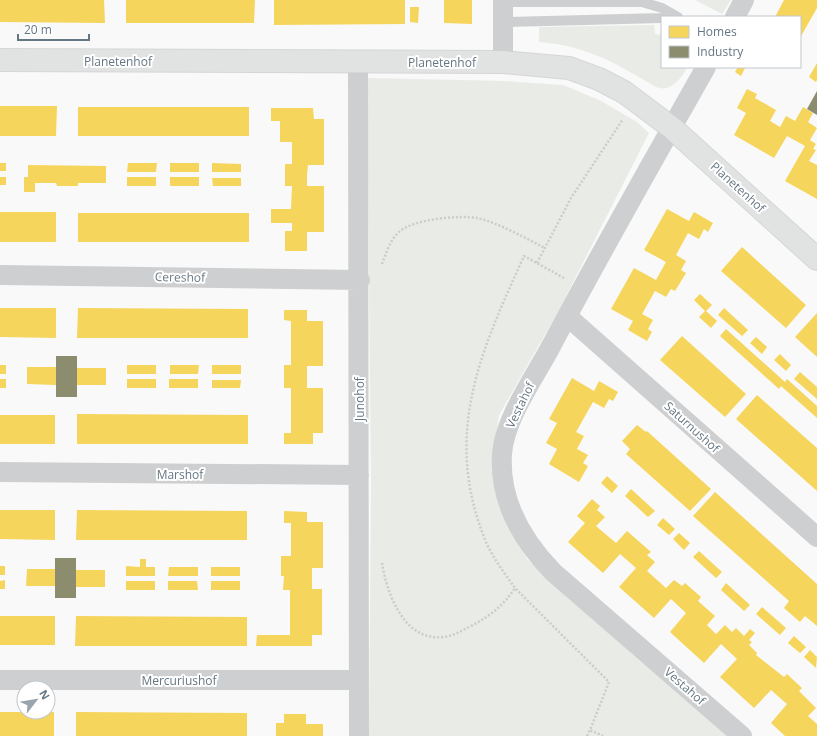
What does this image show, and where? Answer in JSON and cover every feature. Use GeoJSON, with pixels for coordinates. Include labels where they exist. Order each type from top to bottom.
{"type":"FeatureCollection","features":[{"type":"Feature","properties":{"kind":"street"},"geometry":{"type":"LineString","coordinates":[[736,16],[744,0]]}},
{"type":"Feature","properties":{"kind":"street"},"geometry":{"type":"LineString","coordinates":[[503,1],[503,62]]}},
{"type":"Feature","properties":{"kind":"street","name":"Planetenhof"},"geometry":{"type":"LineString","coordinates":[[0,60],[503,62],[568,68],[614,86],[672,128],[817,259]]}},
{"type":"Feature","properties":{"kind":"street","name":"Junohof"},"geometry":{"type":"LineString","coordinates":[[358,61],[360,280],[359,736]]}},
{"type":"Feature","properties":{"kind":"street","name":"Vestahof"},"geometry":{"type":"LineString","coordinates":[[705,68],[567,316],[509,424],[502,453],[502,477],[510,509],[528,544],[553,572],[742,736]]}},
{"type":"Feature","properties":{"kind":"street","name":"Cereshof"},"geometry":{"type":"LineString","coordinates":[[0,275],[360,280]]}},
{"type":"Feature","properties":{"kind":"street","name":"Saturnushof"},"geometry":{"type":"LineString","coordinates":[[567,316],[817,537]]}},
{"type":"Feature","properties":{"kind":"street","name":"Marshof"},"geometry":{"type":"LineString","coordinates":[[0,472],[359,475]]}},
{"type":"Feature","properties":{"kind":"street","name":"Mercuriushof"},"geometry":{"type":"LineString","coordinates":[[0,680],[358,680]]}},
{"type":"Feature","properties":{"kind":"lane"},"geometry":{"type":"LineString","coordinates":[[503,1],[642,2],[662,8],[676,16]]}},
{"type":"Feature","properties":{"kind":"lane"},"geometry":{"type":"LineString","coordinates":[[504,22],[661,18]]}},
{"type":"Feature","properties":{"kind":"path"},"geometry":{"type":"LineString","coordinates":[[537,263],[571,198],[635,100]]}},
{"type":"Feature","properties":{"kind":"path"},"geometry":{"type":"LineString","coordinates":[[360,280],[380,270],[388,248],[400,231],[429,220],[455,216],[478,218],[545,248]]}},
{"type":"Feature","properties":{"kind":"path"},"geometry":{"type":"LineString","coordinates":[[382,560],[385,579],[402,619],[415,629],[430,637],[444,637],[455,634],[479,622],[503,605],[515,588]]}},
{"type":"Feature","properties":{"kind":"path"},"geometry":{"type":"LineString","coordinates":[[587,736],[590,730]]}},
{"type":"Feature","properties":{"kind":"shaded area"},"geometry":{"type":"Polygon","coordinates":[[[695,0],[731,0],[722,14],[695,0]]]}},
{"type":"Feature","properties":{"kind":"shaded area"},"geometry":{"type":"Polygon","coordinates":[[[654,25],[655,34],[661,35],[661,68],[686,68],[679,80],[673,85],[665,88],[656,87],[614,63],[587,52],[572,47],[539,42],[539,27],[654,25]]]}},
{"type":"Feature","properties":{"kind":"shaded area"},"geometry":{"type":"Polygon","coordinates":[[[367,78],[504,81],[563,85],[601,101],[637,122],[649,133],[559,310],[499,415],[492,463],[513,535],[527,559],[641,662],[737,736],[369,736],[371,482],[367,78]]]}},
{"type":"Feature","properties":{"kind":"building: Homes"},"geometry":{"type":"Polygon","coordinates":[[[0,0],[104,0],[105,23],[0,22],[0,0]]]}},
{"type":"Feature","properties":{"kind":"building: Homes"},"geometry":{"type":"Polygon","coordinates":[[[126,0],[255,0],[254,23],[126,23],[126,0]]]}},
{"type":"Feature","properties":{"kind":"building: Homes"},"geometry":{"type":"Polygon","coordinates":[[[274,0],[405,0],[405,24],[274,25],[274,0]]]}},
{"type":"Feature","properties":{"kind":"building: Homes"},"geometry":{"type":"Polygon","coordinates":[[[444,0],[472,0],[472,24],[444,23],[444,0]]]}},
{"type":"Feature","properties":{"kind":"building: Homes"},"geometry":{"type":"Polygon","coordinates":[[[784,0],[817,0],[817,8],[801,36],[801,16],[776,16],[784,0]]]}},
{"type":"Feature","properties":{"kind":"building: Homes"},"geometry":{"type":"Polygon","coordinates":[[[410,7],[419,7],[418,23],[410,22],[410,7]]]}},
{"type":"Feature","properties":{"kind":"building: Homes"},"geometry":{"type":"Polygon","coordinates":[[[817,63],[817,80],[816,82],[809,77],[817,63]]]}},
{"type":"Feature","properties":{"kind":"building: Homes"},"geometry":{"type":"Polygon","coordinates":[[[737,68],[745,68],[741,76],[735,72],[737,68]]]}},
{"type":"Feature","properties":{"kind":"building: Homes"},"geometry":{"type":"Polygon","coordinates":[[[747,89],[757,94],[755,98],[776,110],[770,121],[780,127],[786,116],[795,121],[803,107],[813,113],[808,122],[817,128],[810,140],[816,144],[813,149],[816,150],[809,161],[817,165],[817,199],[785,181],[805,146],[787,136],[774,158],[734,135],[746,113],[737,108],[747,89]]]}},
{"type":"Feature","properties":{"kind":"building: Homes"},"geometry":{"type":"Polygon","coordinates":[[[0,106],[57,106],[56,136],[0,136],[0,106]]]}},
{"type":"Feature","properties":{"kind":"building: Homes"},"geometry":{"type":"Polygon","coordinates":[[[78,107],[249,107],[249,136],[78,136],[78,107]]]}},
{"type":"Feature","properties":{"kind":"building: Homes"},"geometry":{"type":"Polygon","coordinates":[[[271,108],[313,108],[314,119],[324,119],[324,165],[308,165],[307,186],[324,186],[324,232],[307,232],[307,251],[285,251],[285,231],[292,231],[292,223],[271,223],[271,209],[291,209],[292,186],[285,186],[285,164],[292,164],[292,142],[280,142],[280,121],[271,121],[271,108]]]}},
{"type":"Feature","properties":{"kind":"building: Homes"},"geometry":{"type":"Polygon","coordinates":[[[0,163],[6,163],[6,171],[0,171],[0,163]]]}},
{"type":"Feature","properties":{"kind":"building: Homes"},"geometry":{"type":"Polygon","coordinates":[[[128,163],[157,163],[156,172],[127,172],[128,163]]]}},
{"type":"Feature","properties":{"kind":"building: Homes"},"geometry":{"type":"Polygon","coordinates":[[[170,163],[199,163],[199,172],[170,172],[170,163]]]}},
{"type":"Feature","properties":{"kind":"building: Homes"},"geometry":{"type":"Polygon","coordinates":[[[212,163],[241,164],[241,172],[212,172],[212,163]]]}},
{"type":"Feature","properties":{"kind":"building: Homes"},"geometry":{"type":"Polygon","coordinates":[[[28,165],[106,166],[106,183],[78,183],[78,186],[57,186],[56,183],[35,183],[35,192],[24,192],[24,177],[28,177],[28,165]]]}},
{"type":"Feature","properties":{"kind":"building: Homes"},"geometry":{"type":"Polygon","coordinates":[[[0,177],[6,177],[6,185],[0,185],[0,177]]]}},
{"type":"Feature","properties":{"kind":"building: Homes"},"geometry":{"type":"Polygon","coordinates":[[[127,177],[156,177],[156,186],[127,186],[127,177]]]}},
{"type":"Feature","properties":{"kind":"building: Homes"},"geometry":{"type":"Polygon","coordinates":[[[170,177],[199,177],[199,186],[170,186],[170,177]]]}},
{"type":"Feature","properties":{"kind":"building: Homes"},"geometry":{"type":"Polygon","coordinates":[[[212,178],[241,178],[241,186],[213,186],[212,178]]]}},
{"type":"Feature","properties":{"kind":"building: Homes"},"geometry":{"type":"Polygon","coordinates":[[[667,209],[689,221],[694,212],[713,223],[708,232],[704,229],[699,239],[688,233],[676,255],[686,261],[681,270],[686,273],[675,291],[671,289],[666,297],[655,291],[642,314],[653,320],[648,329],[652,332],[647,341],[628,330],[633,321],[611,309],[634,268],[656,280],[666,262],[644,250],[667,209]]]}},
{"type":"Feature","properties":{"kind":"building: Homes"},"geometry":{"type":"Polygon","coordinates":[[[0,212],[56,212],[56,242],[0,242],[0,212]]]}},
{"type":"Feature","properties":{"kind":"building: Homes"},"geometry":{"type":"Polygon","coordinates":[[[78,213],[249,213],[249,242],[78,242],[78,213]]]}},
{"type":"Feature","properties":{"kind":"building: Homes"},"geometry":{"type":"Polygon","coordinates":[[[742,247],[806,305],[786,328],[721,271],[742,247]]]}},
{"type":"Feature","properties":{"kind":"building: Homes"},"geometry":{"type":"Polygon","coordinates":[[[700,294],[712,305],[706,311],[717,321],[711,328],[699,317],[705,311],[694,300],[700,294]]]}},
{"type":"Feature","properties":{"kind":"building: Homes"},"geometry":{"type":"Polygon","coordinates":[[[0,308],[56,308],[56,338],[0,337],[0,308]]]}},
{"type":"Feature","properties":{"kind":"building: Homes"},"geometry":{"type":"Polygon","coordinates":[[[78,308],[248,309],[248,338],[77,338],[78,308]]]}},
{"type":"Feature","properties":{"kind":"building: Homes"},"geometry":{"type":"Polygon","coordinates":[[[724,308],[748,330],[742,336],[718,315],[724,308]]]}},
{"type":"Feature","properties":{"kind":"building: Homes"},"geometry":{"type":"Polygon","coordinates":[[[284,310],[307,310],[307,321],[323,321],[323,366],[307,366],[307,388],[323,388],[323,433],[313,433],[313,444],[284,444],[284,433],[291,433],[291,388],[284,388],[284,365],[291,365],[291,321],[284,320],[284,310]]]}},
{"type":"Feature","properties":{"kind":"building: Homes"},"geometry":{"type":"Polygon","coordinates":[[[817,313],[817,357],[795,337],[817,313]]]}},
{"type":"Feature","properties":{"kind":"building: Homes"},"geometry":{"type":"Polygon","coordinates":[[[726,329],[785,382],[787,379],[817,406],[817,418],[781,386],[779,389],[720,336],[726,329]]]}},
{"type":"Feature","properties":{"kind":"building: Homes"},"geometry":{"type":"Polygon","coordinates":[[[682,336],[746,394],[725,417],[660,360],[682,336]]]}},
{"type":"Feature","properties":{"kind":"building: Homes"},"geometry":{"type":"Polygon","coordinates":[[[756,337],[767,347],[762,354],[750,343],[756,337]]]}},
{"type":"Feature","properties":{"kind":"building: Homes"},"geometry":{"type":"Polygon","coordinates":[[[780,354],[791,365],[786,371],[774,360],[780,354]]]}},
{"type":"Feature","properties":{"kind":"building: Homes"},"geometry":{"type":"Polygon","coordinates":[[[0,365],[6,365],[6,374],[0,374],[0,365]]]}},
{"type":"Feature","properties":{"kind":"building: Homes"},"geometry":{"type":"Polygon","coordinates":[[[127,365],[156,365],[156,374],[127,374],[127,365]]]}},
{"type":"Feature","properties":{"kind":"building: Homes"},"geometry":{"type":"Polygon","coordinates":[[[170,365],[199,365],[198,374],[170,374],[170,365]]]}},
{"type":"Feature","properties":{"kind":"building: Homes"},"geometry":{"type":"Polygon","coordinates":[[[212,365],[241,365],[241,374],[212,374],[212,365]]]}},
{"type":"Feature","properties":{"kind":"building: Homes"},"geometry":{"type":"Polygon","coordinates":[[[27,367],[56,367],[56,385],[27,384],[27,367]]]}},
{"type":"Feature","properties":{"kind":"building: Homes"},"geometry":{"type":"Polygon","coordinates":[[[77,368],[106,368],[106,385],[77,385],[77,368]]]}},
{"type":"Feature","properties":{"kind":"building: Homes"},"geometry":{"type":"Polygon","coordinates":[[[800,372],[817,387],[817,399],[794,379],[800,372]]]}},
{"type":"Feature","properties":{"kind":"building: Homes"},"geometry":{"type":"Polygon","coordinates":[[[572,378],[594,391],[599,381],[618,392],[613,401],[609,399],[604,408],[593,402],[576,432],[584,436],[577,449],[588,455],[583,463],[588,466],[579,482],[549,464],[557,449],[546,443],[557,423],[549,419],[572,378]]]}},
{"type":"Feature","properties":{"kind":"building: Homes"},"geometry":{"type":"Polygon","coordinates":[[[0,379],[6,379],[6,388],[0,388],[0,379]]]}},
{"type":"Feature","properties":{"kind":"building: Homes"},"geometry":{"type":"Polygon","coordinates":[[[127,379],[156,379],[156,388],[127,388],[127,379]]]}},
{"type":"Feature","properties":{"kind":"building: Homes"},"geometry":{"type":"Polygon","coordinates":[[[169,379],[198,379],[198,388],[169,388],[169,379]]]}},
{"type":"Feature","properties":{"kind":"building: Homes"},"geometry":{"type":"Polygon","coordinates":[[[212,380],[241,380],[240,388],[212,388],[212,380]]]}},
{"type":"Feature","properties":{"kind":"building: Homes"},"geometry":{"type":"Polygon","coordinates":[[[757,395],[817,448],[817,491],[736,419],[757,395]]]}},
{"type":"Feature","properties":{"kind":"building: Homes"},"geometry":{"type":"Polygon","coordinates":[[[77,414],[248,415],[248,444],[77,444],[77,414]]]}},
{"type":"Feature","properties":{"kind":"building: Homes"},"geometry":{"type":"Polygon","coordinates":[[[0,415],[55,415],[55,444],[0,444],[0,415]]]}},
{"type":"Feature","properties":{"kind":"building: Homes"},"geometry":{"type":"Polygon","coordinates":[[[637,425],[646,432],[647,431],[711,489],[690,511],[626,454],[630,449],[622,441],[637,425]]]}},
{"type":"Feature","properties":{"kind":"building: Homes"},"geometry":{"type":"Polygon","coordinates":[[[607,476],[618,486],[612,493],[601,483],[607,476]]]}},
{"type":"Feature","properties":{"kind":"building: Homes"},"geometry":{"type":"Polygon","coordinates":[[[631,489],[655,511],[648,517],[625,496],[631,489]]]}},
{"type":"Feature","properties":{"kind":"building: Homes"},"geometry":{"type":"Polygon","coordinates":[[[715,492],[817,584],[817,626],[805,616],[800,622],[784,608],[789,601],[693,516],[715,492]]]}},
{"type":"Feature","properties":{"kind":"building: Homes"},"geometry":{"type":"Polygon","coordinates":[[[592,499],[600,506],[597,510],[605,517],[596,526],[616,543],[627,531],[651,552],[647,555],[655,562],[647,571],[666,588],[674,580],[682,586],[685,583],[701,597],[698,601],[715,616],[707,625],[716,634],[725,625],[732,632],[736,628],[744,636],[750,629],[755,633],[749,640],[752,642],[749,645],[757,653],[756,655],[784,677],[787,674],[802,688],[799,691],[816,708],[808,716],[817,724],[817,736],[785,736],[771,723],[787,704],[771,690],[754,708],[720,677],[737,659],[721,644],[704,663],[670,632],[686,613],[671,599],[654,618],[619,587],[636,568],[620,554],[603,573],[568,542],[585,523],[577,516],[592,499]]]}},
{"type":"Feature","properties":{"kind":"building: Homes"},"geometry":{"type":"Polygon","coordinates":[[[0,510],[55,510],[55,540],[0,539],[0,510]]]}},
{"type":"Feature","properties":{"kind":"building: Homes"},"geometry":{"type":"Polygon","coordinates":[[[77,510],[247,511],[247,540],[76,540],[77,510]]]}},
{"type":"Feature","properties":{"kind":"building: Homes"},"geometry":{"type":"Polygon","coordinates":[[[284,511],[307,512],[307,522],[323,522],[323,568],[312,568],[312,589],[322,589],[322,635],[312,635],[312,646],[256,646],[257,635],[290,635],[290,590],[283,590],[284,576],[281,576],[281,556],[291,556],[291,523],[284,523],[284,511]]]}},
{"type":"Feature","properties":{"kind":"building: Homes"},"geometry":{"type":"Polygon","coordinates":[[[663,518],[675,529],[669,535],[657,525],[663,518]]]}},
{"type":"Feature","properties":{"kind":"building: Homes"},"geometry":{"type":"Polygon","coordinates":[[[679,533],[690,543],[684,550],[673,539],[679,533]]]}},
{"type":"Feature","properties":{"kind":"building: Homes"},"geometry":{"type":"Polygon","coordinates":[[[699,551],[722,572],[716,578],[693,557],[699,551]]]}},
{"type":"Feature","properties":{"kind":"building: Homes"},"geometry":{"type":"Polygon","coordinates":[[[140,559],[146,559],[146,567],[155,567],[155,576],[126,576],[126,566],[140,567],[140,559]]]}},
{"type":"Feature","properties":{"kind":"building: Homes"},"geometry":{"type":"Polygon","coordinates":[[[0,566],[5,566],[5,575],[0,575],[0,566]]]}},
{"type":"Feature","properties":{"kind":"building: Homes"},"geometry":{"type":"Polygon","coordinates":[[[169,567],[198,567],[198,576],[168,576],[169,567]]]}},
{"type":"Feature","properties":{"kind":"building: Homes"},"geometry":{"type":"Polygon","coordinates":[[[211,567],[240,567],[240,576],[211,576],[211,567]]]}},
{"type":"Feature","properties":{"kind":"building: Homes"},"geometry":{"type":"Polygon","coordinates":[[[27,569],[55,569],[55,586],[26,586],[27,569]]]}},
{"type":"Feature","properties":{"kind":"building: Homes"},"geometry":{"type":"Polygon","coordinates":[[[76,570],[105,570],[105,587],[76,587],[76,570]]]}},
{"type":"Feature","properties":{"kind":"building: Homes"},"geometry":{"type":"Polygon","coordinates":[[[5,580],[5,589],[0,589],[0,581],[5,580]]]}},
{"type":"Feature","properties":{"kind":"building: Homes"},"geometry":{"type":"Polygon","coordinates":[[[126,581],[155,581],[155,590],[126,590],[126,581]]]}},
{"type":"Feature","properties":{"kind":"building: Homes"},"geometry":{"type":"Polygon","coordinates":[[[168,581],[197,581],[198,590],[168,590],[168,581]]]}},
{"type":"Feature","properties":{"kind":"building: Homes"},"geometry":{"type":"Polygon","coordinates":[[[211,581],[240,581],[240,590],[211,590],[211,581]]]}},
{"type":"Feature","properties":{"kind":"building: Homes"},"geometry":{"type":"Polygon","coordinates":[[[726,583],[750,605],[744,611],[721,590],[726,583]]]}},
{"type":"Feature","properties":{"kind":"building: Homes"},"geometry":{"type":"Polygon","coordinates":[[[762,607],[786,628],[780,635],[756,614],[762,607]]]}},
{"type":"Feature","properties":{"kind":"building: Homes"},"geometry":{"type":"Polygon","coordinates":[[[0,616],[55,616],[55,645],[0,645],[0,616]]]}},
{"type":"Feature","properties":{"kind":"building: Homes"},"geometry":{"type":"Polygon","coordinates":[[[76,616],[247,617],[247,646],[75,646],[76,616]]]}},
{"type":"Feature","properties":{"kind":"building: Homes"},"geometry":{"type":"Polygon","coordinates":[[[794,636],[806,647],[800,653],[788,643],[794,636]]]}},
{"type":"Feature","properties":{"kind":"building: Homes"},"geometry":{"type":"Polygon","coordinates":[[[810,650],[817,657],[816,668],[804,657],[810,650]]]}},
{"type":"Feature","properties":{"kind":"building: Homes"},"geometry":{"type":"Polygon","coordinates":[[[0,712],[16,712],[16,720],[54,720],[54,736],[0,736],[0,712]]]}},
{"type":"Feature","properties":{"kind":"building: Homes"},"geometry":{"type":"Polygon","coordinates":[[[76,712],[247,713],[247,736],[76,736],[76,712]]]}},
{"type":"Feature","properties":{"kind":"building: Homes"},"geometry":{"type":"Polygon","coordinates":[[[284,714],[306,714],[306,724],[323,724],[323,736],[276,736],[276,723],[284,723],[284,714]]]}},
{"type":"Feature","properties":{"kind":"building: Industry"},"geometry":{"type":"Polygon","coordinates":[[[817,91],[817,115],[807,109],[817,91]]]}},
{"type":"Feature","properties":{"kind":"building: Industry"},"geometry":{"type":"Polygon","coordinates":[[[56,356],[77,356],[77,397],[56,397],[56,356]]]}},
{"type":"Feature","properties":{"kind":"building: Industry"},"geometry":{"type":"Polygon","coordinates":[[[55,558],[76,558],[76,598],[55,598],[55,558]]]}}]}
